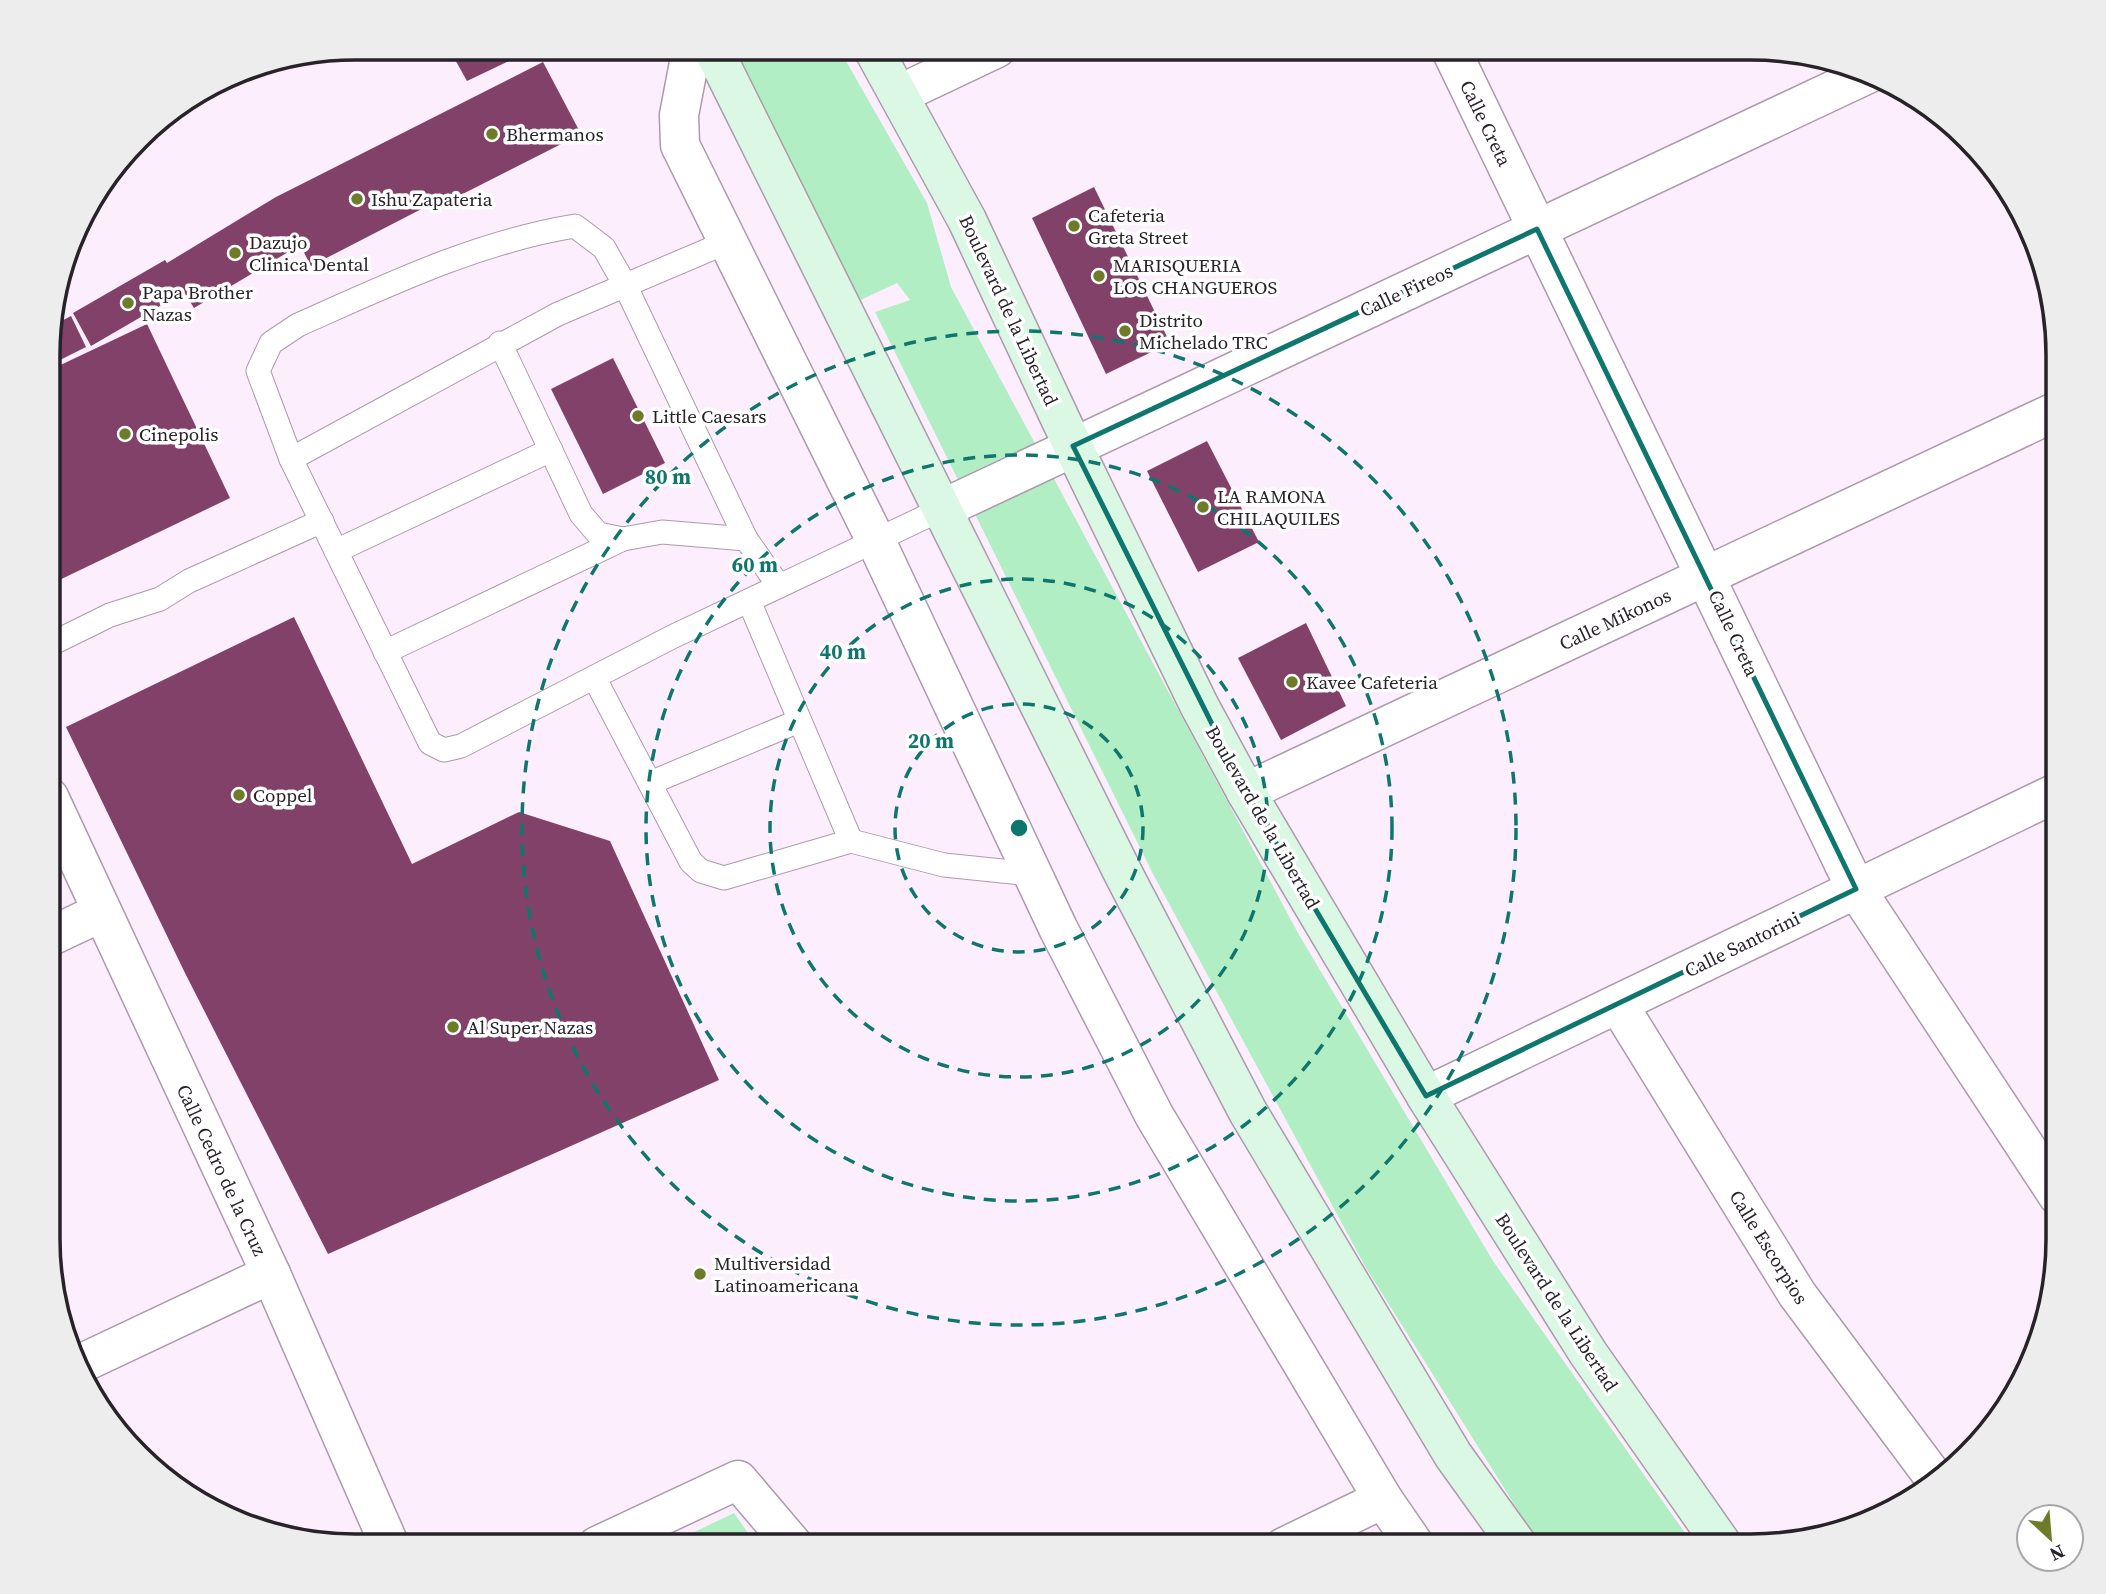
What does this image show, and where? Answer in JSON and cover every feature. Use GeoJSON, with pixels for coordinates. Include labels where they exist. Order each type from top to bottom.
{"type":"FeatureCollection","features":[{"type":"Feature","properties":{"kind":"main road"},"geometry":{"type":"LineString","coordinates":[[718,60],[1125,877],[1248,1112],[1454,1455],[1511,1534]]}},
{"type":"Feature","properties":{"kind":"main road","name":"Boulevard de la Libertad"},"geometry":{"type":"LineString","coordinates":[[880,60],[967,220],[1199,705],[1246,792],[1426,1096],[1588,1353],[1715,1534]]}},
{"type":"Feature","properties":{"kind":"street"},"geometry":{"type":"LineString","coordinates":[[690,60],[679,115],[680,145],[876,541],[1032,874],[1154,1115],[1383,1499],[1407,1534]]}},
{"type":"Feature","properties":{"kind":"street"},"geometry":{"type":"LineString","coordinates":[[900,93],[970,60]]}},
{"type":"Feature","properties":{"kind":"street","name":"Calle Creta"},"geometry":{"type":"LineString","coordinates":[[1456,60],[1707,575],[1856,890],[2046,1178]]}},
{"type":"Feature","properties":{"kind":"street","name":"Calle Fireos"},"geometry":{"type":"LineString","coordinates":[[942,509],[1857,79]]}},
{"type":"Feature","properties":{"kind":"street","name":"Calle Mikonos"},"geometry":{"type":"LineString","coordinates":[[1246,792],[2046,416]]}},
{"type":"Feature","properties":{"kind":"street","name":"Calle Santorini"},"geometry":{"type":"LineString","coordinates":[[1426,1096],[2046,798]]}},
{"type":"Feature","properties":{"kind":"street","name":"Calle Cedro de la Cruz"},"geometry":{"type":"LineString","coordinates":[[60,821],[271,1274],[385,1534]]}},
{"type":"Feature","properties":{"kind":"street"},"geometry":{"type":"LineString","coordinates":[[60,932],[102,912]]}},
{"type":"Feature","properties":{"kind":"street","name":"Calle Escorpios"},"geometry":{"type":"LineString","coordinates":[[1618,1004],[1797,1294],[1931,1474]]}},
{"type":"Feature","properties":{"kind":"street"},"geometry":{"type":"LineString","coordinates":[[86,1361],[271,1274]]}},
{"type":"Feature","properties":{"kind":"street"},"geometry":{"type":"LineString","coordinates":[[623,1534],[738,1480],[784,1534]]}},
{"type":"Feature","properties":{"kind":"street"},"geometry":{"type":"LineString","coordinates":[[1309,1534],[1383,1499]]}},
{"type":"Feature","properties":{"kind":"lane"},"geometry":{"type":"LineString","coordinates":[[779,586],[746,539],[625,285],[604,248],[575,226],[533,233],[478,250],[298,324],[271,343],[258,371],[291,459],[385,652],[430,743],[444,750],[461,746],[672,637],[942,509]]}},
{"type":"Feature","properties":{"kind":"lane"},"geometry":{"type":"LineString","coordinates":[[291,459],[500,343],[625,285],[727,242]]}},
{"type":"Feature","properties":{"kind":"lane"},"geometry":{"type":"LineString","coordinates":[[500,343],[581,514],[598,534],[622,539]]}},
{"type":"Feature","properties":{"kind":"lane"},"geometry":{"type":"LineString","coordinates":[[336,551],[551,450]]}},
{"type":"Feature","properties":{"kind":"lane"},"geometry":{"type":"LineString","coordinates":[[60,640],[110,615],[160,599],[189,581],[322,521]]}},
{"type":"Feature","properties":{"kind":"lane"},"geometry":{"type":"LineString","coordinates":[[385,652],[622,539],[662,532],[746,539]]}},
{"type":"Feature","properties":{"kind":"lane"},"geometry":{"type":"LineString","coordinates":[[749,601],[851,841]]}},
{"type":"Feature","properties":{"kind":"lane"},"geometry":{"type":"LineString","coordinates":[[595,679],[691,862],[711,876],[724,878],[851,841],[944,865],[1032,874]]}},
{"type":"Feature","properties":{"kind":"lane"},"geometry":{"type":"LineString","coordinates":[[650,783],[799,721]]}},
{"type":"Feature","properties":{"kind":"highlighted area"},"geometry":{"type":"Polygon","coordinates":[[[1537,229],[1856,889],[1426,1096],[1246,792],[1073,446],[1537,229]]]}},
{"type":"Feature","properties":{"kind":"green space"},"geometry":{"type":"Polygon","coordinates":[[[734,60],[845,60],[927,203],[951,287],[1298,933],[1493,1261],[1686,1534],[1533,1534],[1366,1268],[1154,876],[875,312],[910,300],[897,283],[850,305],[734,60]]]}},
{"type":"Feature","properties":{"kind":"green space"},"geometry":{"type":"Polygon","coordinates":[[[734,1513],[749,1534],[690,1534],[734,1513]]]}},
{"type":"Feature","properties":{"kind":"building"},"geometry":{"type":"Polygon","coordinates":[[[455,60],[511,60],[467,81],[455,60]]]}},
{"type":"Feature","properties":{"kind":"building"},"geometry":{"type":"Polygon","coordinates":[[[543,62],[581,134],[439,206],[437,201],[311,266],[300,245],[194,308],[184,292],[91,346],[73,313],[165,260],[167,263],[276,197],[543,62]]]}},
{"type":"Feature","properties":{"kind":"building"},"geometry":{"type":"Polygon","coordinates":[[[1094,187],[1170,343],[1106,374],[1032,218],[1094,187]]]}},
{"type":"Feature","properties":{"kind":"building"},"geometry":{"type":"Polygon","coordinates":[[[71,316],[86,347],[60,360],[60,335],[61,321],[71,316]]]}},
{"type":"Feature","properties":{"kind":"building","name":"Cinepolis"},"geometry":{"type":"Polygon","coordinates":[[[147,324],[230,498],[60,580],[60,365],[147,324]]]}},
{"type":"Feature","properties":{"kind":"building"},"geometry":{"type":"Polygon","coordinates":[[[613,358],[665,463],[603,494],[551,389],[613,358]]]}},
{"type":"Feature","properties":{"kind":"building","name":"LA RAMONA CHILAQUILES"},"geometry":{"type":"Polygon","coordinates":[[[1207,441],[1259,542],[1198,572],[1147,471],[1207,441]]]}},
{"type":"Feature","properties":{"kind":"building","name":"Al Super Nazas"},"geometry":{"type":"Polygon","coordinates":[[[294,617],[412,864],[519,812],[610,841],[719,1080],[328,1254],[185,973],[66,727],[294,617]]]}},
{"type":"Feature","properties":{"kind":"building","name":"Kavee Cafeteria"},"geometry":{"type":"Polygon","coordinates":[[[1306,623],[1346,706],[1281,740],[1238,658],[1306,623]]]}},
{"type":"Feature","properties":{"kind":"place","name":"Bhermanos"},"geometry":{"type":"Point","coordinates":[492,134]}},
{"type":"Feature","properties":{"kind":"place","name":"Ishu Zapateria"},"geometry":{"type":"Point","coordinates":[357,199]}},
{"type":"Feature","properties":{"kind":"place","name":"Cafeteria Greta Street"},"geometry":{"type":"Point","coordinates":[1074,226]}},
{"type":"Feature","properties":{"kind":"place","name":"Dazujo Clinica Dental"},"geometry":{"type":"Point","coordinates":[235,253]}},
{"type":"Feature","properties":{"kind":"place","name":"MARISQUERIA LOS CHANGUEROS"},"geometry":{"type":"Point","coordinates":[1099,276]}},
{"type":"Feature","properties":{"kind":"place","name":"Papa Brother Nazas"},"geometry":{"type":"Point","coordinates":[128,303]}},
{"type":"Feature","properties":{"kind":"place","name":"Distrito Michelado TRC"},"geometry":{"type":"Point","coordinates":[1125,331]}},
{"type":"Feature","properties":{"kind":"place","name":"Little Caesars"},"geometry":{"type":"Point","coordinates":[638,416]}},
{"type":"Feature","properties":{"kind":"place","name":"Cinepolis"},"geometry":{"type":"Point","coordinates":[125,434]}},
{"type":"Feature","properties":{"kind":"place","name":"LA RAMONA CHILAQUILES"},"geometry":{"type":"Point","coordinates":[1203,507]}},
{"type":"Feature","properties":{"kind":"place","name":"Kavee Cafeteria"},"geometry":{"type":"Point","coordinates":[1292,682]}},
{"type":"Feature","properties":{"kind":"place","name":"Coppel"},"geometry":{"type":"Point","coordinates":[239,795]}},
{"type":"Feature","properties":{"kind":"place","name":"Al Super Nazas"},"geometry":{"type":"Point","coordinates":[453,1027]}},
{"type":"Feature","properties":{"kind":"place","name":"Multiversidad Latinoamericana"},"geometry":{"type":"Point","coordinates":[700,1274]}}]}
